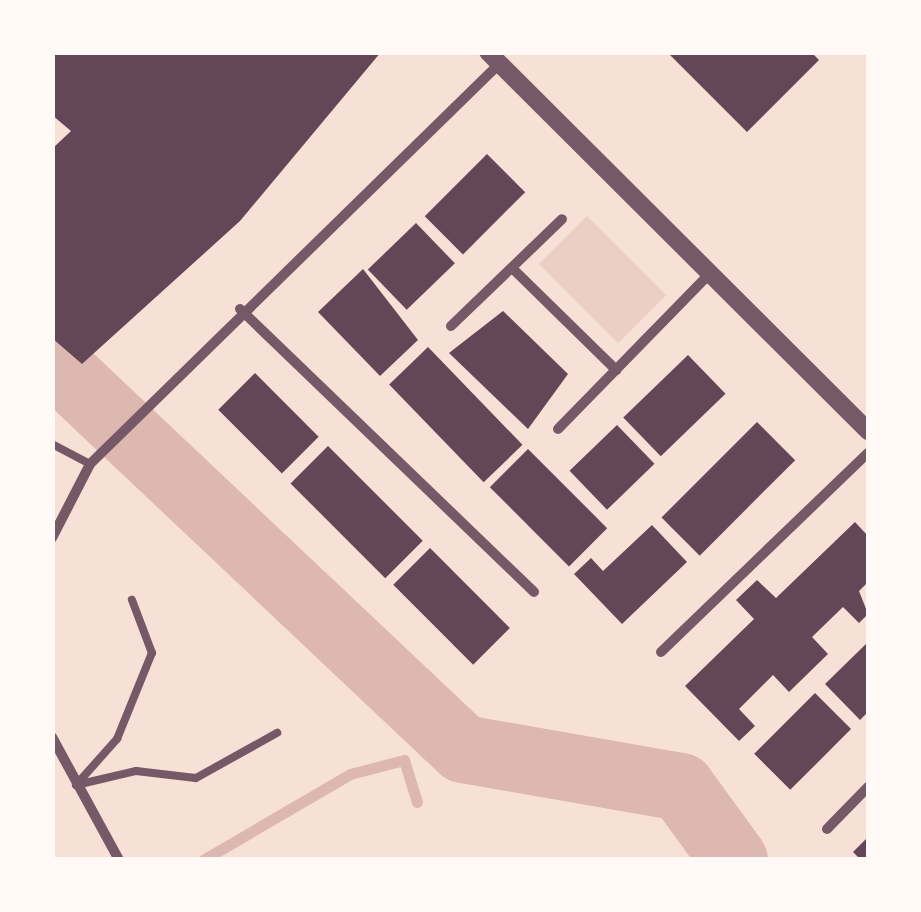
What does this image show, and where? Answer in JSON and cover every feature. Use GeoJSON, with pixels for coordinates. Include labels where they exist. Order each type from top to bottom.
{"type":"FeatureCollection","features":[{"type":"Feature","properties":{"kind":"street"},"geometry":{"type":"LineString","coordinates":[[52,538],[90,464],[493,58],[868,431]]}},
{"type":"Feature","properties":{"kind":"street"},"geometry":{"type":"LineString","coordinates":[[451,326],[562,219]]}},
{"type":"Feature","properties":{"kind":"street"},"geometry":{"type":"LineString","coordinates":[[512,268],[616,370]]}},
{"type":"Feature","properties":{"kind":"street"},"geometry":{"type":"LineString","coordinates":[[558,429],[709,274]]}},
{"type":"Feature","properties":{"kind":"street"},"geometry":{"type":"LineString","coordinates":[[240,309],[534,592]]}},
{"type":"Feature","properties":{"kind":"street"},"geometry":{"type":"LineString","coordinates":[[662,652],[868,453]]}},
{"type":"Feature","properties":{"kind":"street"},"geometry":{"type":"LineString","coordinates":[[52,737],[118,860]]}},
{"type":"Feature","properties":{"kind":"street"},"geometry":{"type":"LineString","coordinates":[[827,829],[868,787]]}},
{"type":"Feature","properties":{"kind":"lane"},"geometry":{"type":"LineString","coordinates":[[52,444],[90,464]]}},
{"type":"Feature","properties":{"kind":"lane"},"geometry":{"type":"LineString","coordinates":[[76,785],[117,739],[152,652],[132,600]]}},
{"type":"Feature","properties":{"kind":"lane"},"geometry":{"type":"LineString","coordinates":[[76,785],[136,771],[196,778],[277,733]]}},
{"type":"Feature","properties":{"kind":"shaded area"},"geometry":{"type":"Polygon","coordinates":[[[587,216],[666,295],[618,343],[539,264],[587,216]]]}},
{"type":"Feature","properties":{"kind":"building"},"geometry":{"type":"Polygon","coordinates":[[[52,52],[381,52],[240,221],[82,364],[52,338],[52,149],[71,131],[52,115],[52,52]]]}},
{"type":"Feature","properties":{"kind":"building"},"geometry":{"type":"Polygon","coordinates":[[[667,52],[811,52],[819,60],[747,132],[667,52]]]}},
{"type":"Feature","properties":{"kind":"building"},"geometry":{"type":"Polygon","coordinates":[[[487,154],[525,192],[463,254],[425,216],[487,154]]]}},
{"type":"Feature","properties":{"kind":"building"},"geometry":{"type":"Polygon","coordinates":[[[416,223],[455,263],[407,310],[368,270],[416,223]]]}},
{"type":"Feature","properties":{"kind":"building"},"geometry":{"type":"Polygon","coordinates":[[[363,269],[418,340],[380,376],[318,312],[363,269]]]}},
{"type":"Feature","properties":{"kind":"building"},"geometry":{"type":"Polygon","coordinates":[[[503,311],[568,374],[528,429],[449,353],[503,311]]]}},
{"type":"Feature","properties":{"kind":"building"},"geometry":{"type":"Polygon","coordinates":[[[428,347],[522,445],[484,482],[389,385],[428,347]]]}},
{"type":"Feature","properties":{"kind":"building"},"geometry":{"type":"Polygon","coordinates":[[[688,355],[726,394],[661,456],[623,418],[688,355]]]}},
{"type":"Feature","properties":{"kind":"building"},"geometry":{"type":"Polygon","coordinates":[[[255,373],[319,437],[282,473],[218,410],[255,373]]]}},
{"type":"Feature","properties":{"kind":"building"},"geometry":{"type":"Polygon","coordinates":[[[757,422],[795,460],[700,556],[662,517],[757,422]]]}},
{"type":"Feature","properties":{"kind":"building"},"geometry":{"type":"Polygon","coordinates":[[[617,425],[655,464],[607,510],[570,471],[617,425]]]}},
{"type":"Feature","properties":{"kind":"building"},"geometry":{"type":"Polygon","coordinates":[[[328,446],[423,541],[385,578],[291,483],[328,446]]]}},
{"type":"Feature","properties":{"kind":"building"},"geometry":{"type":"Polygon","coordinates":[[[528,449],[607,528],[569,566],[490,487],[528,449]]]}},
{"type":"Feature","properties":{"kind":"building"},"geometry":{"type":"Polygon","coordinates":[[[855,522],[868,536],[868,582],[859,591],[868,614],[859,623],[843,607],[812,637],[828,654],[789,692],[773,675],[739,709],[755,726],[739,741],[685,686],[754,619],[736,600],[757,580],[776,598],[855,522]]]}},
{"type":"Feature","properties":{"kind":"building"},"geometry":{"type":"Polygon","coordinates":[[[652,525],[687,562],[622,624],[574,574],[591,558],[603,571],[652,525]]]}},
{"type":"Feature","properties":{"kind":"building"},"geometry":{"type":"Polygon","coordinates":[[[430,548],[510,628],[473,665],[393,585],[430,548]]]}},
{"type":"Feature","properties":{"kind":"building"},"geometry":{"type":"Polygon","coordinates":[[[868,642],[868,712],[860,720],[825,684],[868,642]]]}},
{"type":"Feature","properties":{"kind":"building"},"geometry":{"type":"Polygon","coordinates":[[[815,693],[851,729],[790,790],[754,754],[815,693]]]}},
{"type":"Feature","properties":{"kind":"building"},"geometry":{"type":"Polygon","coordinates":[[[868,837],[868,860],[861,860],[853,852],[868,837]]]}},
{"type":"Feature","properties":{"kind":"waterway"},"geometry":{"type":"LineString","coordinates":[[52,361],[463,749],[681,787],[734,860]]}},
{"type":"Feature","properties":{"kind":"waterway"},"geometry":{"type":"LineString","coordinates":[[203,860],[350,774],[404,760],[417,802]]}}]}
